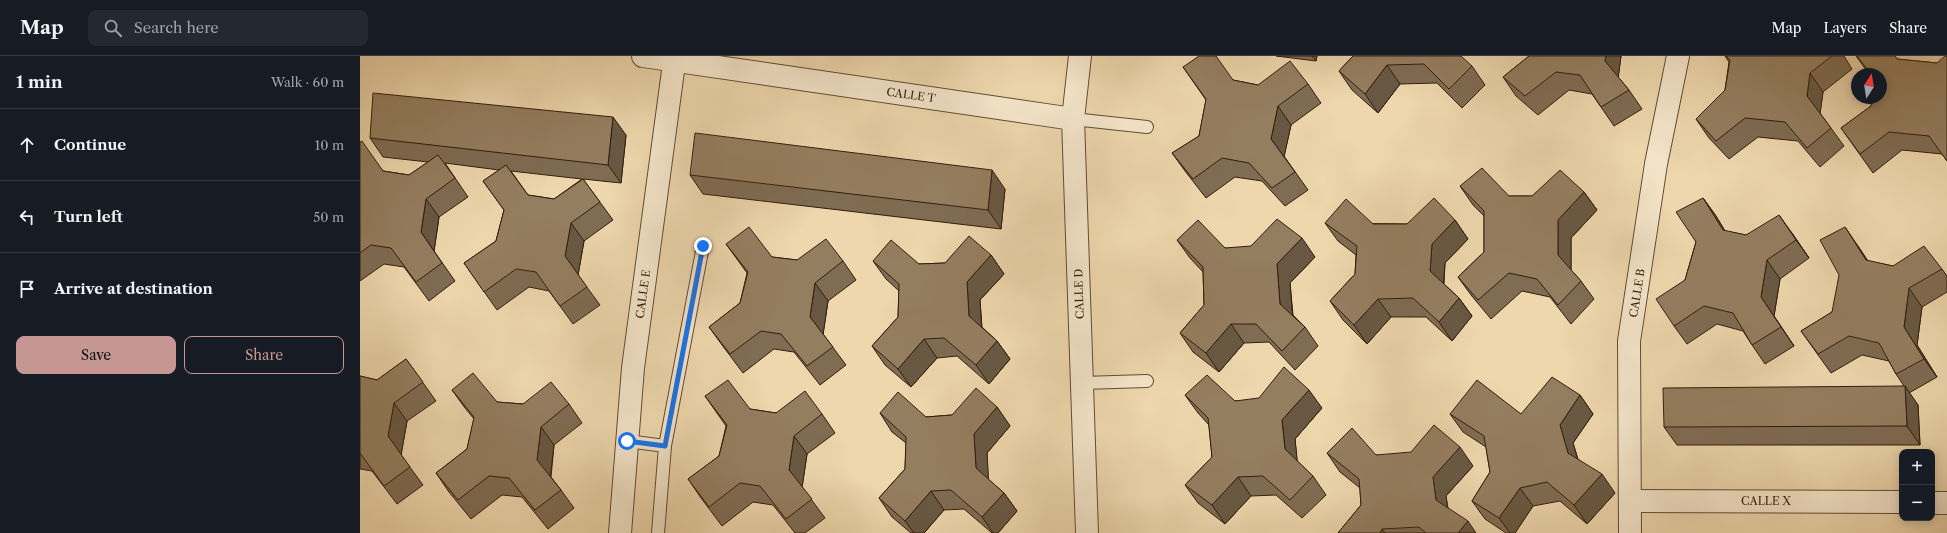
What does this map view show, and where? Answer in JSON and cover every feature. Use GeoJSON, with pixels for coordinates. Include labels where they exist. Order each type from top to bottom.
{"type":"FeatureCollection","features":[{"type":"Feature","properties":{"kind":"street","name":"CALLE T"},"geometry":{"type":"LineString","coordinates":[[643,56],[675,58],[1073,119]]}},
{"type":"Feature","properties":{"kind":"street","name":"CALLE D"},"geometry":{"type":"LineString","coordinates":[[1080,56],[1073,119],[1086,533]]}},
{"type":"Feature","properties":{"kind":"street","name":"CALLE B"},"geometry":{"type":"LineString","coordinates":[[1630,533],[1629,341],[1656,164],[1678,56]]}},
{"type":"Feature","properties":{"kind":"street","name":"CALLE E"},"geometry":{"type":"LineString","coordinates":[[620,533],[633,368],[675,58]]}},
{"type":"Feature","properties":{"kind":"street","name":"CALLE X"},"geometry":{"type":"LineString","coordinates":[[1630,500],[1899,502]]}},
{"type":"Feature","properties":{"kind":"street"},"geometry":{"type":"LineString","coordinates":[[1935,503],[1947,503]]}},
{"type":"Feature","properties":{"kind":"lane","name":"CALLE T"},"geometry":{"type":"LineString","coordinates":[[1073,119],[1147,126]]}},
{"type":"Feature","properties":{"kind":"lane"},"geometry":{"type":"LineString","coordinates":[[658,533],[665,446],[703,246]]}},
{"type":"Feature","properties":{"kind":"lane"},"geometry":{"type":"LineString","coordinates":[[1082,383],[1147,381]]}},
{"type":"Feature","properties":{"kind":"lane"},"geometry":{"type":"LineString","coordinates":[[627,441],[665,446]]}},
{"type":"Feature","properties":{"kind":"building"},"geometry":{"type":"Polygon","coordinates":[[[1199,56],[1216,56],[1233,80],[1258,85],[1290,61],[1308,84],[1278,106],[1271,139],[1295,172],[1272,188],[1249,163],[1222,158],[1193,179],[1172,153],[1199,136],[1206,99],[1183,67],[1199,56]]]}},
{"type":"Feature","properties":{"kind":"building"},"geometry":{"type":"Polygon","coordinates":[[[1353,56],[1461,56],[1472,66],[1449,89],[1424,64],[1387,65],[1365,94],[1339,71],[1353,56]]]}},
{"type":"Feature","properties":{"kind":"building"},"geometry":{"type":"Polygon","coordinates":[[[1529,56],[1606,56],[1605,61],[1629,90],[1601,107],[1580,75],[1556,72],[1525,96],[1503,77],[1529,56]]]}},
{"type":"Feature","properties":{"kind":"building"},"geometry":{"type":"Polygon","coordinates":[[[1726,56],[1832,56],[1810,73],[1807,96],[1831,128],[1807,148],[1785,122],[1745,118],[1716,141],[1696,119],[1725,90],[1730,60],[1726,56]]]}},
{"type":"Feature","properties":{"kind":"building"},"geometry":{"type":"Polygon","coordinates":[[[1857,56],[1895,56],[1897,59],[1937,63],[1947,56],[1947,161],[1929,136],[1889,132],[1860,154],[1841,128],[1871,106],[1871,104],[1887,104],[1887,68],[1866,68],[1857,56]]]}},
{"type":"Feature","properties":{"kind":"building"},"geometry":{"type":"Polygon","coordinates":[[[373,93],[613,117],[608,165],[370,138],[373,93]]]}},
{"type":"Feature","properties":{"kind":"building"},"geometry":{"type":"Polygon","coordinates":[[[695,133],[992,170],[988,210],[690,175],[695,133]]]}},
{"type":"Feature","properties":{"kind":"building"},"geometry":{"type":"Polygon","coordinates":[[[362,141],[383,171],[409,175],[438,155],[455,178],[426,199],[421,232],[442,263],[416,282],[391,248],[371,245],[360,253],[360,142],[362,141]]]}},
{"type":"Feature","properties":{"kind":"building"},"geometry":{"type":"Polygon","coordinates":[[[506,165],[528,195],[554,199],[583,179],[600,202],[571,223],[565,256],[587,287],[560,306],[536,272],[516,269],[484,292],[464,263],[496,241],[504,210],[483,181],[506,165]]]}},
{"type":"Feature","properties":{"kind":"building"},"geometry":{"type":"Polygon","coordinates":[[[1482,168],[1509,196],[1532,196],[1560,170],[1584,192],[1558,220],[1558,255],[1581,281],[1558,305],[1537,279],[1509,273],[1478,300],[1458,277],[1484,252],[1484,211],[1460,186],[1482,168]]]}},
{"type":"Feature","properties":{"kind":"building"},"geometry":{"type":"Polygon","coordinates":[[[1434,198],[1455,220],[1432,244],[1430,271],[1459,298],[1439,322],[1413,298],[1378,299],[1354,325],[1330,301],[1355,274],[1357,246],[1325,223],[1346,199],[1373,224],[1407,224],[1434,198]]]}},
{"type":"Feature","properties":{"kind":"building"},"geometry":{"type":"Polygon","coordinates":[[[1703,198],[1723,230],[1746,235],[1779,215],[1796,240],[1767,260],[1761,297],[1781,327],[1752,345],[1733,313],[1704,306],[1674,326],[1656,299],[1685,280],[1696,242],[1676,212],[1703,198]]]}},
{"type":"Feature","properties":{"kind":"building"},"geometry":{"type":"Polygon","coordinates":[[[1277,219],[1302,238],[1277,264],[1280,304],[1305,327],[1282,351],[1256,324],[1231,324],[1206,353],[1180,333],[1204,305],[1203,267],[1177,240],[1198,220],[1225,248],[1251,246],[1277,219]]]}},
{"type":"Feature","properties":{"kind":"building"},"geometry":{"type":"Polygon","coordinates":[[[749,227],[772,257],[797,260],[826,239],[843,261],[815,283],[810,317],[833,347],[807,366],[781,334],[761,331],[730,354],[709,327],[740,303],[748,272],[726,244],[749,227]]]}},
{"type":"Feature","properties":{"kind":"building"},"geometry":{"type":"Polygon","coordinates":[[[1845,227],[1866,260],[1893,266],[1924,246],[1942,269],[1909,288],[1904,327],[1924,359],[1896,374],[1879,343],[1849,336],[1818,354],[1801,331],[1832,312],[1839,275],[1820,240],[1845,227]]]}},
{"type":"Feature","properties":{"kind":"building"},"geometry":{"type":"Polygon","coordinates":[[[969,236],[991,255],[967,282],[969,316],[997,341],[976,365],[944,338],[924,339],[898,369],[872,346],[898,317],[899,284],[873,261],[891,240],[919,264],[945,263],[969,236]]]}},
{"type":"Feature","properties":{"kind":"building"},"geometry":{"type":"Polygon","coordinates":[[[406,359],[423,382],[394,403],[388,436],[410,467],[384,486],[360,453],[360,376],[377,380],[406,359]]]}},
{"type":"Feature","properties":{"kind":"building"},"geometry":{"type":"Polygon","coordinates":[[[1284,367],[1309,390],[1282,420],[1285,449],[1313,476],[1290,500],[1263,476],[1238,477],[1212,505],[1185,485],[1212,457],[1208,418],[1185,395],[1207,375],[1235,401],[1259,398],[1284,367]]]}},
{"type":"Feature","properties":{"kind":"building"},"geometry":{"type":"Polygon","coordinates":[[[473,373],[497,402],[523,404],[551,382],[569,404],[541,427],[537,460],[561,490],[535,510],[509,478],[489,476],[458,500],[436,473],[467,449],[474,417],[452,390],[473,373]]]}},
{"type":"Feature","properties":{"kind":"building"},"geometry":{"type":"Polygon","coordinates":[[[1552,377],[1580,395],[1560,425],[1568,453],[1602,474],[1574,505],[1547,482],[1520,488],[1499,518],[1472,501],[1490,472],[1484,436],[1450,414],[1477,380],[1521,414],[1552,377]]]}},
{"type":"Feature","properties":{"kind":"building"},"geometry":{"type":"Polygon","coordinates":[[[728,380],[750,409],[776,413],[805,391],[822,414],[794,436],[789,470],[812,499],[786,519],[760,486],[740,483],[709,507],[688,479],[719,456],[727,425],[705,396],[728,380]]]}},
{"type":"Feature","properties":{"kind":"building"},"geometry":{"type":"Polygon","coordinates":[[[1905,386],[1907,426],[1664,427],[1663,388],[1905,386]]]}},
{"type":"Feature","properties":{"kind":"building"},"geometry":{"type":"Polygon","coordinates":[[[976,388],[997,407],[974,434],[976,468],[1004,493],[982,517],[951,490],[931,491],[905,521],[879,498],[905,469],[906,437],[880,413],[898,392],[926,417],[952,415],[976,388]]]}},
{"type":"Feature","properties":{"kind":"building"},"geometry":{"type":"Polygon","coordinates":[[[1434,425],[1460,447],[1433,477],[1436,500],[1468,521],[1458,533],[1426,533],[1419,527],[1382,529],[1380,533],[1338,533],[1361,505],[1359,479],[1327,453],[1352,428],[1376,455],[1411,452],[1434,425]]]}},
{"type":"Feature","properties":{"kind":"route"},"geometry":{"type":"LineString","coordinates":[[627,441],[665,446],[703,246]]}}]}
